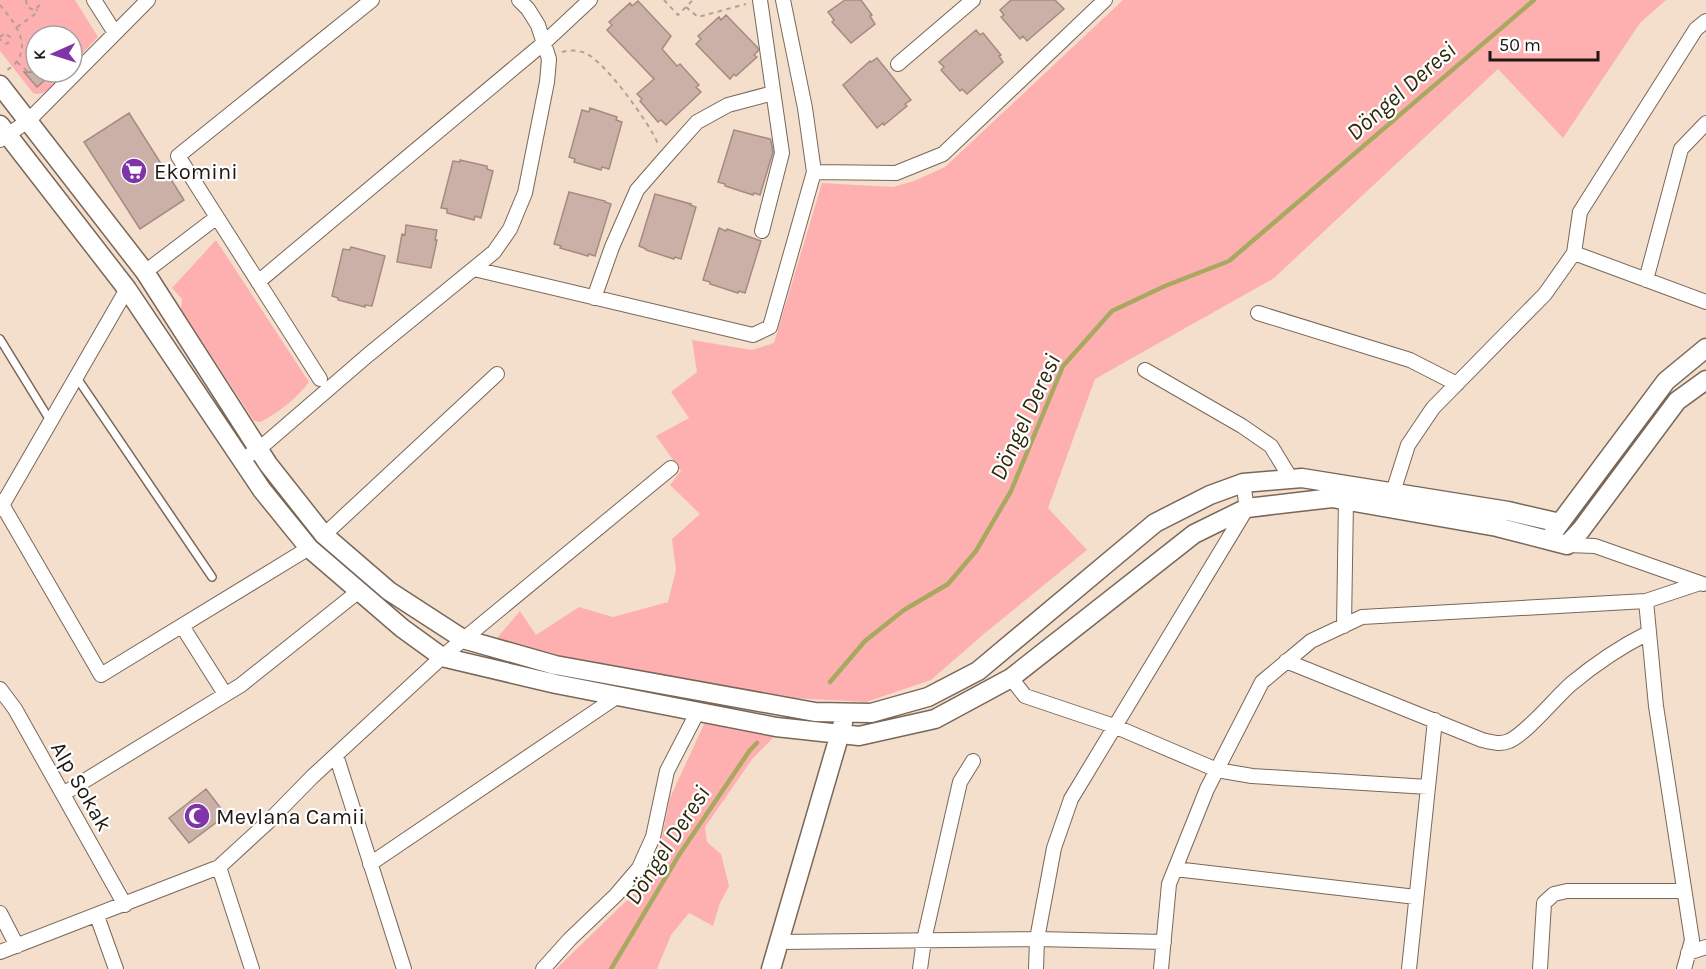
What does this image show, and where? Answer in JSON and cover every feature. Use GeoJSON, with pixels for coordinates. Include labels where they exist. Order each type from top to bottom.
{"type":"FeatureCollection","features":[{"type":"Feature","properties":{"kind":"main road"},"geometry":{"type":"LineString","coordinates":[[0,85],[144,272],[259,449],[324,535],[388,591],[463,639],[555,665],[815,712],[871,713],[928,697],[978,671],[1155,523],[1210,495],[1243,483],[1302,478],[1567,545],[1581,530],[1677,401],[1706,380]]}},
{"type":"Feature","properties":{"kind":"main road"},"geometry":{"type":"LineString","coordinates":[[3,133],[127,289],[262,490],[309,548],[402,628],[442,657],[556,684],[776,727],[859,736],[935,719],[1011,678],[1194,534],[1247,508],[1332,498],[1388,500],[1508,511],[1560,522]]}},
{"type":"Feature","properties":{"kind":"main road"},"geometry":{"type":"LineString","coordinates":[[1548,540],[1666,381],[1706,348]]}},
{"type":"Feature","properties":{"kind":"main road"},"geometry":{"type":"LineString","coordinates":[[771,969],[847,713]]}},
{"type":"Feature","properties":{"kind":"street"},"geometry":{"type":"LineString","coordinates":[[94,0],[115,33]]}},
{"type":"Feature","properties":{"kind":"street"},"geometry":{"type":"LineString","coordinates":[[3,133],[28,122],[148,0]]}},
{"type":"Feature","properties":{"kind":"street"},"geometry":{"type":"LineString","coordinates":[[320,379],[178,156],[372,0]]}},
{"type":"Feature","properties":{"kind":"street"},"geometry":{"type":"LineString","coordinates":[[242,460],[259,449],[368,355],[494,252],[510,229],[525,192],[547,82],[548,56],[545,42],[538,25],[519,0]]}},
{"type":"Feature","properties":{"kind":"street"},"geometry":{"type":"LineString","coordinates":[[258,282],[545,42],[590,0]]}},
{"type":"Feature","properties":{"kind":"street"},"geometry":{"type":"LineString","coordinates":[[760,0],[782,153],[762,231]]}},
{"type":"Feature","properties":{"kind":"street"},"geometry":{"type":"LineString","coordinates":[[474,269],[753,335],[770,327],[814,172],[806,108],[783,0]]}},
{"type":"Feature","properties":{"kind":"street"},"geometry":{"type":"LineString","coordinates":[[898,64],[973,0]]}},
{"type":"Feature","properties":{"kind":"street"},"geometry":{"type":"LineString","coordinates":[[814,172],[896,173],[943,154],[1105,0]]}},
{"type":"Feature","properties":{"kind":"street"},"geometry":{"type":"LineString","coordinates":[[1388,500],[1408,445],[1433,408],[1545,294],[1574,253],[1580,212],[1696,28],[1706,21]]}},
{"type":"Feature","properties":{"kind":"street"},"geometry":{"type":"LineString","coordinates":[[594,298],[612,247],[638,190],[664,159],[697,122],[728,105],[773,93]]}},
{"type":"Feature","properties":{"kind":"street"},"geometry":{"type":"LineString","coordinates":[[1646,279],[1681,149],[1706,123]]}},
{"type":"Feature","properties":{"kind":"street"},"geometry":{"type":"LineString","coordinates":[[144,272],[216,217]]}},
{"type":"Feature","properties":{"kind":"street"},"geometry":{"type":"LineString","coordinates":[[1574,253],[1706,302]]}},
{"type":"Feature","properties":{"kind":"street"},"geometry":{"type":"LineString","coordinates":[[127,289],[1,505],[101,675],[309,548]]}},
{"type":"Feature","properties":{"kind":"street"},"geometry":{"type":"LineString","coordinates":[[1258,313],[1410,360],[1457,384]]}},
{"type":"Feature","properties":{"kind":"street"},"geometry":{"type":"LineString","coordinates":[[1145,370],[1242,426],[1271,446],[1291,479]]}},
{"type":"Feature","properties":{"kind":"street"},"geometry":{"type":"LineString","coordinates":[[324,535],[497,374]]}},
{"type":"Feature","properties":{"kind":"street"},"geometry":{"type":"LineString","coordinates":[[0,952],[219,867],[442,657],[671,468]]}},
{"type":"Feature","properties":{"kind":"street"},"geometry":{"type":"LineString","coordinates":[[1036,969],[1037,939],[1054,848],[1071,799],[1247,508],[1243,483]]}},
{"type":"Feature","properties":{"kind":"street"},"geometry":{"type":"LineString","coordinates":[[1344,626],[1346,500]]}},
{"type":"Feature","properties":{"kind":"street"},"geometry":{"type":"LineString","coordinates":[[1560,522],[1581,530],[1595,546]]}},
{"type":"Feature","properties":{"kind":"street"},"geometry":{"type":"LineString","coordinates":[[1567,545],[1595,546],[1703,584]]}},
{"type":"Feature","properties":{"kind":"street"},"geometry":{"type":"LineString","coordinates":[[1161,969],[1169,884],[1207,789],[1262,682],[1311,641],[1362,617],[1646,601],[1703,584]]}},
{"type":"Feature","properties":{"kind":"street"},"geometry":{"type":"LineString","coordinates":[[63,794],[241,685],[359,591]]}},
{"type":"Feature","properties":{"kind":"street"},"geometry":{"type":"LineString","coordinates":[[1646,601],[1656,706],[1692,940],[1684,969]]}},
{"type":"Feature","properties":{"kind":"street"},"geometry":{"type":"LineString","coordinates":[[182,626],[225,694]]}},
{"type":"Feature","properties":{"kind":"street"},"geometry":{"type":"LineString","coordinates":[[1286,661],[1497,744],[1509,741],[1522,732],[1570,685],[1618,648],[1648,633]]}},
{"type":"Feature","properties":{"kind":"street"},"geometry":{"type":"LineString","coordinates":[[1011,678],[1025,696],[1114,726],[1217,770],[1252,776],[1428,787]]}},
{"type":"Feature","properties":{"kind":"street","name":"Alp Sokak"},"geometry":{"type":"LineString","coordinates":[[0,689],[15,709],[125,905]]}},
{"type":"Feature","properties":{"kind":"street"},"geometry":{"type":"LineString","coordinates":[[370,864],[618,696]]}},
{"type":"Feature","properties":{"kind":"street"},"geometry":{"type":"LineString","coordinates":[[543,969],[570,939],[616,895],[639,868],[653,837],[667,771],[698,711]]}},
{"type":"Feature","properties":{"kind":"street"},"geometry":{"type":"LineString","coordinates":[[1409,969],[1435,720]]}},
{"type":"Feature","properties":{"kind":"street"},"geometry":{"type":"LineString","coordinates":[[336,755],[404,969]]}},
{"type":"Feature","properties":{"kind":"street"},"geometry":{"type":"LineString","coordinates":[[920,969],[924,940],[960,782],[973,761]]}},
{"type":"Feature","properties":{"kind":"street"},"geometry":{"type":"LineString","coordinates":[[219,867],[252,969]]}},
{"type":"Feature","properties":{"kind":"street"},"geometry":{"type":"LineString","coordinates":[[1175,869],[1416,897]]}},
{"type":"Feature","properties":{"kind":"street"},"geometry":{"type":"LineString","coordinates":[[1540,969],[1544,903],[1554,894],[1567,891],[1684,891]]}},
{"type":"Feature","properties":{"kind":"street"},"geometry":{"type":"LineString","coordinates":[[0,913],[17,946]]}},
{"type":"Feature","properties":{"kind":"street"},"geometry":{"type":"LineString","coordinates":[[97,916],[116,969]]}},
{"type":"Feature","properties":{"kind":"street"},"geometry":{"type":"LineString","coordinates":[[779,942],[1037,939],[1164,942]]}},
{"type":"Feature","properties":{"kind":"street"},"geometry":{"type":"LineString","coordinates":[[1688,953],[1706,947]]}},
{"type":"Feature","properties":{"kind":"lane"},"geometry":{"type":"LineString","coordinates":[[0,339],[51,422]]}},
{"type":"Feature","properties":{"kind":"lane"},"geometry":{"type":"LineString","coordinates":[[76,377],[212,577]]}},
{"type":"Feature","properties":{"kind":"path"},"geometry":{"type":"LineString","coordinates":[[26,0],[27,8],[36,9]]}},
{"type":"Feature","properties":{"kind":"path"},"geometry":{"type":"LineString","coordinates":[[10,36],[7,33],[0,35],[2,43],[10,41],[10,36],[38,12],[36,9],[39,6],[39,0]]}},
{"type":"Feature","properties":{"kind":"path"},"geometry":{"type":"LineString","coordinates":[[664,0],[678,15],[693,0]]}},
{"type":"Feature","properties":{"kind":"path"},"geometry":{"type":"LineString","coordinates":[[686,7],[698,17],[760,0]]}},
{"type":"Feature","properties":{"kind":"path"},"geometry":{"type":"LineString","coordinates":[[0,5],[18,29],[22,49],[17,62],[0,76]]}},
{"type":"Feature","properties":{"kind":"path"},"geometry":{"type":"LineString","coordinates":[[0,14],[4,11]]}},
{"type":"Feature","properties":{"kind":"path"},"geometry":{"type":"LineString","coordinates":[[548,56],[577,51],[587,54],[598,62],[638,111],[656,138],[664,159]]}},
{"type":"Feature","properties":{"kind":"path"},"geometry":{"type":"LineString","coordinates":[[17,62],[24,68]]}},
{"type":"Feature","properties":{"kind":"shaded area"},"geometry":{"type":"Polygon","coordinates":[[[0,0],[75,0],[98,37],[84,52],[84,24],[24,24],[24,82],[0,51],[0,0]]]}},
{"type":"Feature","properties":{"kind":"shaded area"},"geometry":{"type":"Polygon","coordinates":[[[1123,0],[1666,0],[1640,23],[1563,138],[1498,69],[1274,278],[1095,379],[1048,508],[1087,550],[931,680],[866,702],[790,698],[561,660],[497,638],[520,611],[536,635],[579,607],[613,617],[668,602],[676,570],[672,539],[700,514],[670,485],[681,471],[656,436],[689,418],[671,392],[697,372],[692,340],[752,350],[774,343],[822,183],[893,187],[914,181],[945,167],[1123,0]]]}},
{"type":"Feature","properties":{"kind":"shaded area"},"geometry":{"type":"Polygon","coordinates":[[[26,84],[54,84],[42,93],[33,93],[26,84]]]}},
{"type":"Feature","properties":{"kind":"shaded area"},"geometry":{"type":"Polygon","coordinates":[[[216,240],[309,382],[287,405],[261,422],[254,421],[181,309],[182,299],[172,288],[216,240]]]}},
{"type":"Feature","properties":{"kind":"shaded area"},"geometry":{"type":"Polygon","coordinates":[[[705,722],[774,737],[753,758],[705,827],[707,842],[721,854],[729,886],[720,903],[713,926],[689,913],[671,935],[657,969],[556,969],[654,874],[670,798],[705,722]]]}},
{"type":"Feature","properties":{"kind":"building"},"geometry":{"type":"Polygon","coordinates":[[[845,0],[861,0],[872,15],[870,16],[875,24],[851,43],[832,22],[834,20],[828,12],[845,0]]]}},
{"type":"Feature","properties":{"kind":"building"},"geometry":{"type":"Polygon","coordinates":[[[1011,0],[1055,0],[1064,9],[1027,41],[1023,36],[1020,39],[1001,17],[1004,15],[1000,10],[1011,0]]]}},
{"type":"Feature","properties":{"kind":"building"},"geometry":{"type":"Polygon","coordinates":[[[638,1],[671,36],[662,49],[677,66],[680,64],[699,85],[696,87],[701,92],[666,125],[661,120],[658,122],[640,101],[642,99],[637,94],[654,79],[607,30],[612,25],[609,22],[630,3],[632,6],[638,1]]]}},
{"type":"Feature","properties":{"kind":"building"},"geometry":{"type":"Polygon","coordinates":[[[726,15],[758,48],[754,55],[757,57],[730,79],[696,44],[701,39],[698,36],[719,17],[721,20],[726,15]]]}},
{"type":"Feature","properties":{"kind":"building"},"geometry":{"type":"Polygon","coordinates":[[[976,30],[980,35],[983,33],[1001,55],[999,56],[1003,62],[967,94],[962,89],[960,91],[941,70],[944,67],[939,62],[976,30]]]}},
{"type":"Feature","properties":{"kind":"building"},"geometry":{"type":"Polygon","coordinates":[[[877,58],[911,100],[884,125],[883,123],[877,128],[843,85],[870,61],[877,58]]]}},
{"type":"Feature","properties":{"kind":"building"},"geometry":{"type":"Polygon","coordinates":[[[590,108],[617,117],[616,120],[622,122],[609,169],[602,167],[601,170],[574,162],[575,159],[569,157],[582,110],[589,112],[590,108]]]}},
{"type":"Feature","properties":{"kind":"building"},"geometry":{"type":"Polygon","coordinates":[[[129,113],[184,200],[140,229],[84,142],[129,113]]]}},
{"type":"Feature","properties":{"kind":"building"},"geometry":{"type":"Polygon","coordinates":[[[734,130],[771,141],[773,152],[760,195],[754,193],[753,195],[718,182],[734,130]]]}},
{"type":"Feature","properties":{"kind":"building"},"geometry":{"type":"Polygon","coordinates":[[[460,160],[487,166],[487,169],[493,171],[481,218],[475,216],[474,220],[447,213],[447,209],[441,208],[453,161],[460,162],[460,160]]]}},
{"type":"Feature","properties":{"kind":"building"},"geometry":{"type":"Polygon","coordinates":[[[569,192],[611,204],[595,256],[560,248],[561,246],[554,244],[569,192]]]}},
{"type":"Feature","properties":{"kind":"building"},"geometry":{"type":"Polygon","coordinates":[[[655,194],[696,207],[681,259],[675,257],[674,259],[639,246],[655,194]]]}},
{"type":"Feature","properties":{"kind":"building"},"geometry":{"type":"Polygon","coordinates":[[[406,225],[437,230],[431,268],[397,262],[406,225]]]}},
{"type":"Feature","properties":{"kind":"building"},"geometry":{"type":"Polygon","coordinates":[[[719,228],[761,241],[745,293],[739,291],[738,293],[703,280],[719,228]]]}},
{"type":"Feature","properties":{"kind":"building"},"geometry":{"type":"Polygon","coordinates":[[[351,247],[385,256],[372,306],[365,305],[365,307],[338,300],[332,296],[343,249],[350,250],[351,247]]]}},
{"type":"Feature","properties":{"kind":"building","name":"Mevlana Camii"},"geometry":{"type":"Polygon","coordinates":[[[206,789],[226,815],[189,843],[169,818],[206,789]]]}},
{"type":"Feature","properties":{"kind":"waterway","name":"Döngel Deresi"},"geometry":{"type":"LineString","coordinates":[[830,682],[865,641],[904,610],[948,584],[976,551],[1011,491],[1063,366],[1112,311],[1165,286],[1229,261],[1534,0]]}},
{"type":"Feature","properties":{"kind":"waterway","name":"Döngel Deresi"},"geometry":{"type":"LineString","coordinates":[[611,969],[679,855],[757,743]]}},
{"type":"Feature","properties":{"kind":"place","name":"Ekomini"},"geometry":{"type":"Point","coordinates":[134,171]}},
{"type":"Feature","properties":{"kind":"place","name":"Mevlana Camii"},"geometry":{"type":"Point","coordinates":[197,816]}}]}
